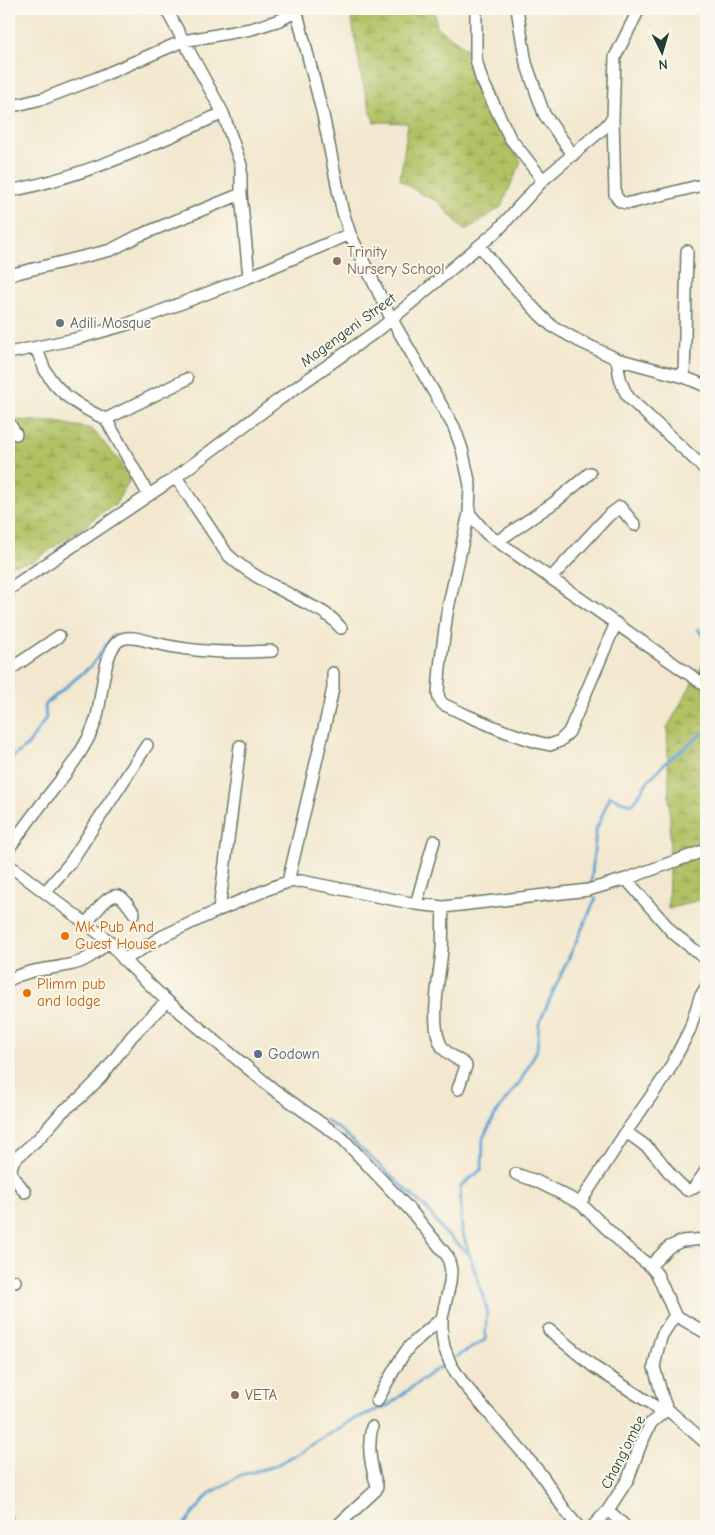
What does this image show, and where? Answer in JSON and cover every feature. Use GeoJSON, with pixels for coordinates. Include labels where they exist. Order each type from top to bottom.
{"type":"FeatureCollection","features":[{"type":"Feature","properties":{"kind":"street"},"geometry":{"type":"LineString","coordinates":[[166,9],[223,113],[241,165],[241,194],[248,277]]}},
{"type":"Feature","properties":{"kind":"street"},"geometry":{"type":"LineString","coordinates":[[476,9],[476,59],[481,78],[510,138],[543,180]]}},
{"type":"Feature","properties":{"kind":"street"},"geometry":{"type":"LineString","coordinates":[[517,9],[526,63],[544,114],[572,155]]}},
{"type":"Feature","properties":{"kind":"street"},"geometry":{"type":"LineString","coordinates":[[639,9],[615,57],[613,118],[615,194],[618,201],[630,203],[706,184]]}},
{"type":"Feature","properties":{"kind":"street"},"geometry":{"type":"LineString","coordinates":[[9,107],[45,98],[183,41],[251,29],[280,20],[296,10],[323,115],[342,208],[350,234],[391,318],[454,427],[462,449],[470,484],[469,513],[448,613],[438,693],[439,699],[443,704],[504,731],[550,745],[560,741],[569,732],[616,624]]}},
{"type":"Feature","properties":{"kind":"street"},"geometry":{"type":"LineString","coordinates":[[9,191],[71,176],[129,154],[223,113]]}},
{"type":"Feature","properties":{"kind":"street","name":"Magengeni Street"},"geometry":{"type":"LineString","coordinates":[[9,590],[148,494],[176,477],[253,418],[381,328],[498,230],[543,180],[606,127],[613,118]]}},
{"type":"Feature","properties":{"kind":"street"},"geometry":{"type":"LineString","coordinates":[[9,275],[111,250],[138,236],[241,194]]}},
{"type":"Feature","properties":{"kind":"street"},"geometry":{"type":"LineString","coordinates":[[9,353],[75,339],[125,325],[248,277],[350,234]]}},
{"type":"Feature","properties":{"kind":"street"},"geometry":{"type":"LineString","coordinates":[[480,246],[540,316],[552,326],[617,358],[684,377],[706,386]]}},
{"type":"Feature","properties":{"kind":"street"},"geometry":{"type":"LineString","coordinates":[[684,377],[687,251]]}},
{"type":"Feature","properties":{"kind":"street"},"geometry":{"type":"LineString","coordinates":[[36,348],[46,371],[62,392],[88,411],[106,418],[148,494]]}},
{"type":"Feature","properties":{"kind":"street"},"geometry":{"type":"LineString","coordinates":[[617,358],[620,380],[629,398],[706,470]]}},
{"type":"Feature","properties":{"kind":"street"},"geometry":{"type":"LineString","coordinates":[[106,418],[186,379]]}},
{"type":"Feature","properties":{"kind":"street"},"geometry":{"type":"LineString","coordinates":[[9,423],[16,434]]}},
{"type":"Feature","properties":{"kind":"street"},"geometry":{"type":"LineString","coordinates":[[498,541],[554,502],[590,473]]}},
{"type":"Feature","properties":{"kind":"street"},"geometry":{"type":"LineString","coordinates":[[176,477],[227,554],[233,560],[247,571],[322,610],[341,628]]}},
{"type":"Feature","properties":{"kind":"street"},"geometry":{"type":"LineString","coordinates":[[551,578],[608,516],[620,507],[636,525]]}},
{"type":"Feature","properties":{"kind":"street"},"geometry":{"type":"LineString","coordinates":[[469,513],[487,534],[706,686]]}},
{"type":"Feature","properties":{"kind":"street"},"geometry":{"type":"LineString","coordinates":[[9,670],[59,636]]}},
{"type":"Feature","properties":{"kind":"street"},"geometry":{"type":"LineString","coordinates":[[9,848],[75,761],[89,736],[96,720],[105,669],[114,644],[122,639],[134,638],[179,649],[214,653],[272,651]]}},
{"type":"Feature","properties":{"kind":"street"},"geometry":{"type":"LineString","coordinates":[[288,882],[330,707],[334,673]]}},
{"type":"Feature","properties":{"kind":"street"},"geometry":{"type":"LineString","coordinates":[[45,892],[70,863],[147,745]]}},
{"type":"Feature","properties":{"kind":"street"},"geometry":{"type":"LineString","coordinates":[[219,910],[240,746]]}},
{"type":"Feature","properties":{"kind":"street"},"geometry":{"type":"LineString","coordinates":[[416,904],[434,841]]}},
{"type":"Feature","properties":{"kind":"street"},"geometry":{"type":"LineString","coordinates":[[124,960],[162,936],[288,882],[301,881],[416,904],[443,907],[588,890],[626,879],[706,850]]}},
{"type":"Feature","properties":{"kind":"street"},"geometry":{"type":"LineString","coordinates":[[9,865],[109,941],[124,960],[167,1001],[273,1089],[344,1139],[410,1210],[448,1256],[451,1270],[450,1283],[442,1318],[443,1341],[451,1365],[463,1382],[552,1488],[578,1526]]}},
{"type":"Feature","properties":{"kind":"street"},"geometry":{"type":"LineString","coordinates":[[626,879],[673,933],[706,958]]}},
{"type":"Feature","properties":{"kind":"street"},"geometry":{"type":"LineString","coordinates":[[86,924],[98,907],[110,897],[116,895],[120,896],[134,913]]}},
{"type":"Feature","properties":{"kind":"street"},"geometry":{"type":"LineString","coordinates":[[443,907],[442,948],[436,999],[436,1032],[442,1048],[466,1066],[458,1089]]}},
{"type":"Feature","properties":{"kind":"street"},"geometry":{"type":"LineString","coordinates":[[9,980],[34,970],[81,962],[109,941]]}},
{"type":"Feature","properties":{"kind":"street"},"geometry":{"type":"LineString","coordinates":[[580,1203],[668,1072],[690,1029],[700,997],[706,987]]}},
{"type":"Feature","properties":{"kind":"street"},"geometry":{"type":"LineString","coordinates":[[25,1192],[12,1175],[10,1168],[14,1160],[39,1138],[62,1112],[81,1097],[101,1077],[132,1036],[167,1001]]}},
{"type":"Feature","properties":{"kind":"street"},"geometry":{"type":"LineString","coordinates":[[626,1132],[657,1156],[673,1179],[687,1190],[694,1188],[706,1171]]}},
{"type":"Feature","properties":{"kind":"street"},"geometry":{"type":"LineString","coordinates":[[516,1174],[536,1181],[580,1203],[658,1274],[675,1315],[706,1333]]}},
{"type":"Feature","properties":{"kind":"street"},"geometry":{"type":"LineString","coordinates":[[650,1266],[669,1248],[682,1241],[706,1239]]}},
{"type":"Feature","properties":{"kind":"street"},"geometry":{"type":"LineString","coordinates":[[664,1412],[663,1399],[654,1367],[662,1334],[675,1315]]}},
{"type":"Feature","properties":{"kind":"street"},"geometry":{"type":"LineString","coordinates":[[378,1401],[393,1370],[402,1357],[411,1346],[442,1318]]}},
{"type":"Feature","properties":{"kind":"street"},"geometry":{"type":"LineString","coordinates":[[549,1330],[594,1367],[664,1412]]}},
{"type":"Feature","properties":{"kind":"street","name":"Chang'ombe"},"geometry":{"type":"LineString","coordinates":[[593,1526],[608,1510],[628,1478],[651,1423],[664,1412],[706,1443]]}},
{"type":"Feature","properties":{"kind":"street"},"geometry":{"type":"LineString","coordinates":[[337,1526],[376,1490],[369,1458],[372,1427]]}},
{"type":"Feature","properties":{"kind":"street"},"geometry":{"type":"LineString","coordinates":[[608,1510],[625,1526]]}},
{"type":"Feature","properties":{"kind":"green space"},"geometry":{"type":"Polygon","coordinates":[[[354,9],[434,9],[437,27],[472,53],[521,162],[501,207],[465,231],[437,201],[421,194],[400,180],[408,123],[374,122],[362,80],[351,15],[354,9]]]}},
{"type":"Feature","properties":{"kind":"green space"},"geometry":{"type":"Polygon","coordinates":[[[14,420],[56,422],[92,429],[132,476],[115,505],[102,512],[32,562],[9,565],[9,422],[14,420]]]}},
{"type":"Feature","properties":{"kind":"green space"},"geometry":{"type":"Polygon","coordinates":[[[706,658],[706,898],[668,909],[670,827],[667,728],[706,658]]]}},
{"type":"Feature","properties":{"kind":"waterway"},"geometry":{"type":"LineString","coordinates":[[698,629],[706,639]]}},
{"type":"Feature","properties":{"kind":"waterway"},"geometry":{"type":"LineString","coordinates":[[9,760],[28,745],[46,718],[45,707],[47,703],[92,665],[114,634]]}},
{"type":"Feature","properties":{"kind":"waterway"},"geometry":{"type":"LineString","coordinates":[[591,885],[596,830],[610,796],[633,804],[648,781],[666,762],[706,731]]}},
{"type":"Feature","properties":{"kind":"waterway"},"geometry":{"type":"LineString","coordinates":[[456,1357],[485,1340],[487,1309],[462,1231],[460,1187],[482,1169],[483,1138],[495,1115],[521,1080],[537,1050],[539,1023],[596,898]]}},
{"type":"Feature","properties":{"kind":"waterway"},"geometry":{"type":"LineString","coordinates":[[325,1120],[342,1131],[427,1209],[445,1233],[468,1253]]}},
{"type":"Feature","properties":{"kind":"waterway"},"geometry":{"type":"LineString","coordinates":[[183,1526],[209,1494],[241,1475],[275,1466],[354,1419],[389,1405],[432,1372],[447,1363]]}},
{"type":"Feature","properties":{"kind":"waterway"},"geometry":{"type":"LineString","coordinates":[[9,1515],[14,1526]]}},
{"type":"Feature","properties":{"kind":"place","name":"Trinity Nursery School"},"geometry":{"type":"Point","coordinates":[337,261]}},
{"type":"Feature","properties":{"kind":"place","name":"Adili Mosque"},"geometry":{"type":"Point","coordinates":[60,323]}},
{"type":"Feature","properties":{"kind":"place","name":"Mk Pub And Guest House"},"geometry":{"type":"Point","coordinates":[65,936]}},
{"type":"Feature","properties":{"kind":"place","name":"Plimm pub and lodge"},"geometry":{"type":"Point","coordinates":[27,993]}},
{"type":"Feature","properties":{"kind":"place","name":"Godown"},"geometry":{"type":"Point","coordinates":[258,1054]}},
{"type":"Feature","properties":{"kind":"place","name":"VETA"},"geometry":{"type":"Point","coordinates":[235,1395]}}]}
